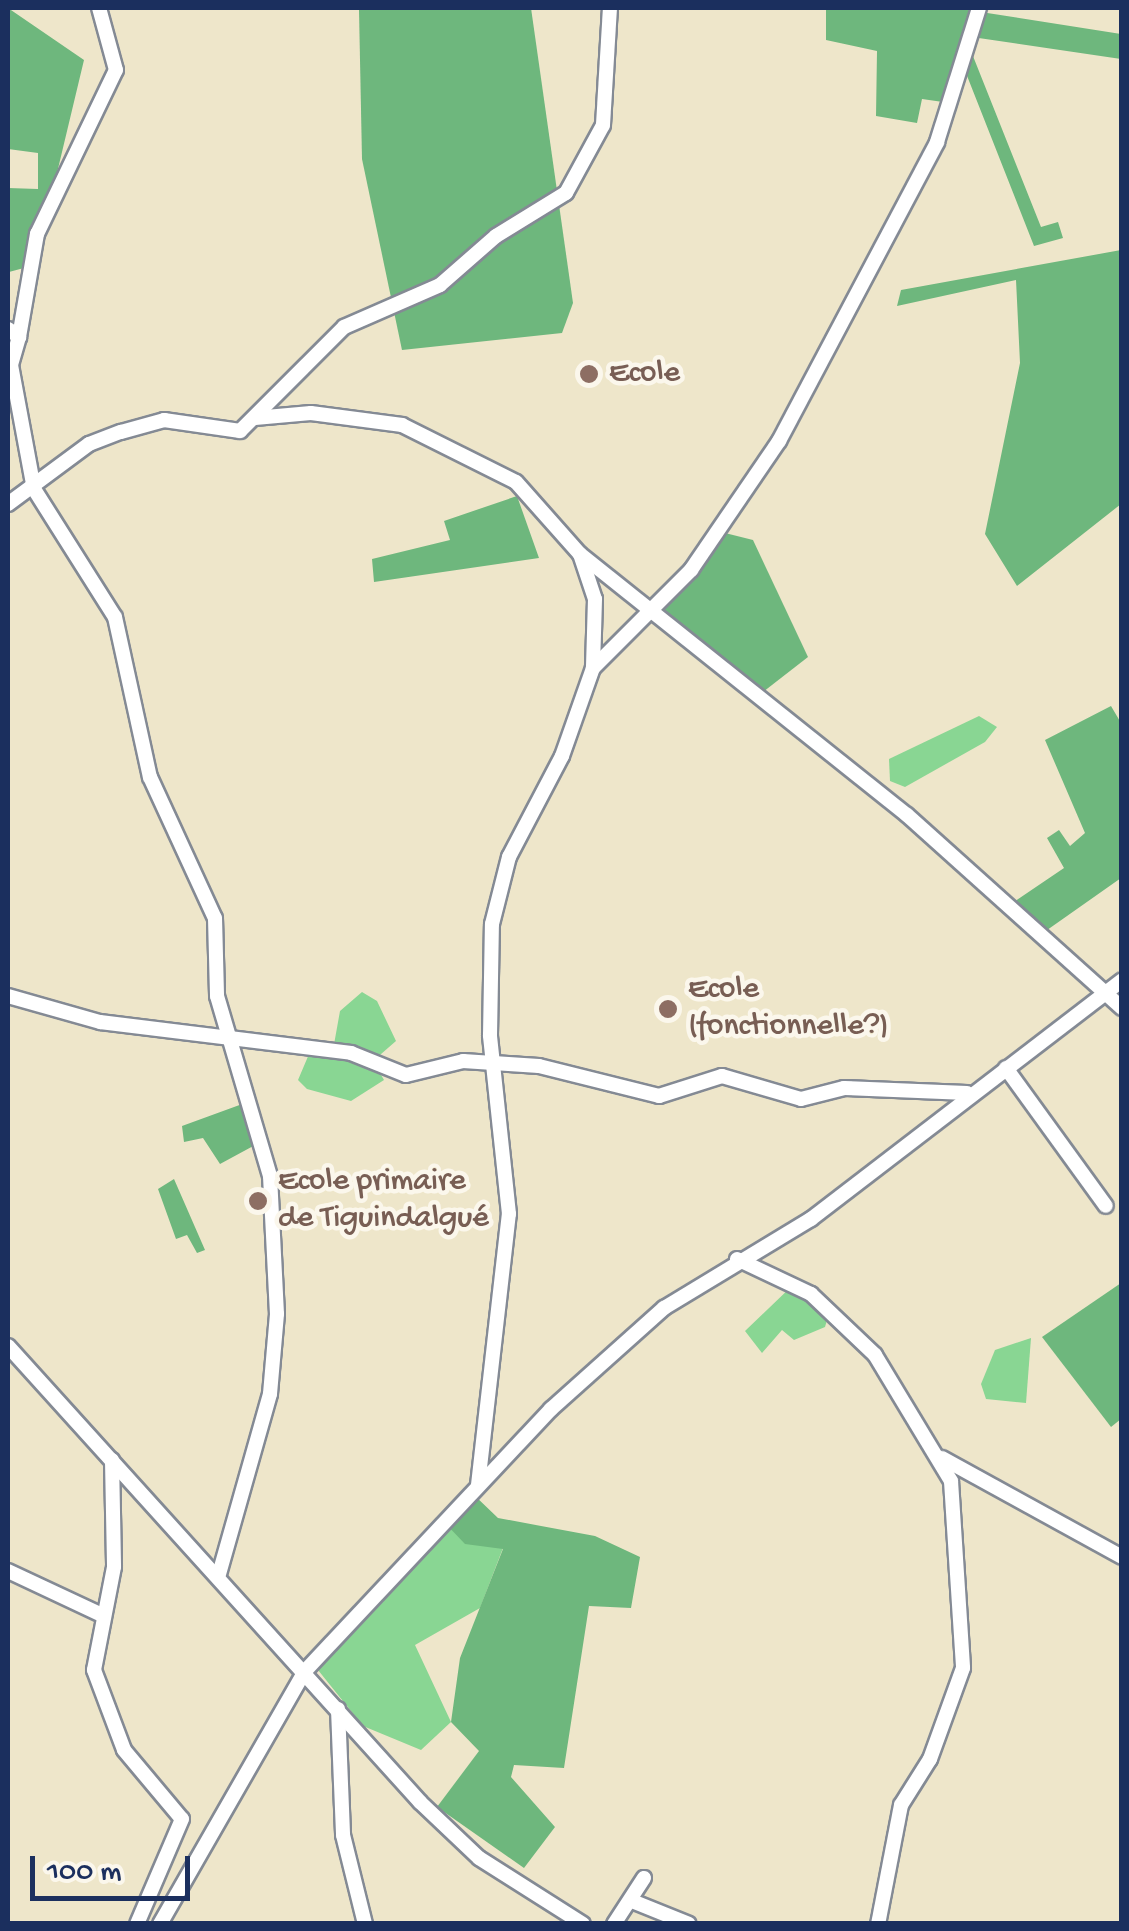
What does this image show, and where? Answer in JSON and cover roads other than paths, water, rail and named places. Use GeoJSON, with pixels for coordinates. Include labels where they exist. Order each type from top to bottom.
{"type":"FeatureCollection","features":[{"type":"Feature","properties":{"kind":"street"},"geometry":{"type":"LineString","coordinates":[[99,8],[116,70],[37,234],[13,333],[11,365],[34,489],[115,618],[150,777],[215,918],[214,973],[270,1176],[277,1314],[262,1435],[219,1574]]}},
{"type":"Feature","properties":{"kind":"street"},"geometry":{"type":"LineString","coordinates":[[8,504],[110,436],[164,420],[240,432],[344,327],[440,285],[576,184],[603,125],[610,8]]}},
{"type":"Feature","properties":{"kind":"street"},"geometry":{"type":"LineString","coordinates":[[592,668],[652,613],[757,479],[804,395],[839,314],[937,142],[979,8]]}},
{"type":"Feature","properties":{"kind":"street"},"geometry":{"type":"LineString","coordinates":[[254,418],[328,415],[427,435],[516,482],[580,554],[907,814],[1122,1008]]}},
{"type":"Feature","properties":{"kind":"street"},"geometry":{"type":"LineString","coordinates":[[478,1484],[509,1214],[494,1066],[500,890],[592,668],[595,600],[580,554]]}},
{"type":"Feature","properties":{"kind":"street"},"geometry":{"type":"LineString","coordinates":[[160,1924],[304,1671],[478,1484],[664,1308],[738,1259],[811,1220],[1122,980]]}},
{"type":"Feature","properties":{"kind":"street"},"geometry":{"type":"LineString","coordinates":[[8,996],[230,1042],[351,1053],[406,1075],[449,1061],[540,1066],[658,1096],[722,1076],[801,1098],[844,1088],[942,1097],[982,1087]]}},
{"type":"Feature","properties":{"kind":"street"},"geometry":{"type":"LineString","coordinates":[[1006,1068],[1106,1206]]}},
{"type":"Feature","properties":{"kind":"street"},"geometry":{"type":"LineString","coordinates":[[738,1259],[812,1294],[875,1355],[941,1458],[954,1510],[963,1668],[930,1759],[901,1805],[878,1924]]}},
{"type":"Feature","properties":{"kind":"street"},"geometry":{"type":"LineString","coordinates":[[8,1346],[479,1858],[582,1924]]}},
{"type":"Feature","properties":{"kind":"street"},"geometry":{"type":"LineString","coordinates":[[941,1458],[1122,1557]]}},
{"type":"Feature","properties":{"kind":"street"},"geometry":{"type":"LineString","coordinates":[[112,1460],[114,1567],[94,1670],[114,1732],[182,1819],[137,1924]]}},
{"type":"Feature","properties":{"kind":"street"},"geometry":{"type":"LineString","coordinates":[[8,1571],[102,1616]]}},
{"type":"Feature","properties":{"kind":"street"},"geometry":{"type":"LineString","coordinates":[[338,1709],[342,1835],[365,1924]]}},
{"type":"Feature","properties":{"kind":"street"},"geometry":{"type":"LineString","coordinates":[[614,1924],[644,1878]]}},
{"type":"Feature","properties":{"kind":"street"},"geometry":{"type":"LineString","coordinates":[[632,1901],[689,1924]]}},
{"type":"Feature","properties":{"kind":"place","name":"Ecole"},"geometry":{"type":"Point","coordinates":[589,374]}},
{"type":"Feature","properties":{"kind":"place","name":"Ecole (fonctionnelle?)"},"geometry":{"type":"Point","coordinates":[668,1009]}},
{"type":"Feature","properties":{"kind":"place","name":"Ecole primaire de Tiguindalgué"},"geometry":{"type":"Point","coordinates":[258,1201]}}]}
